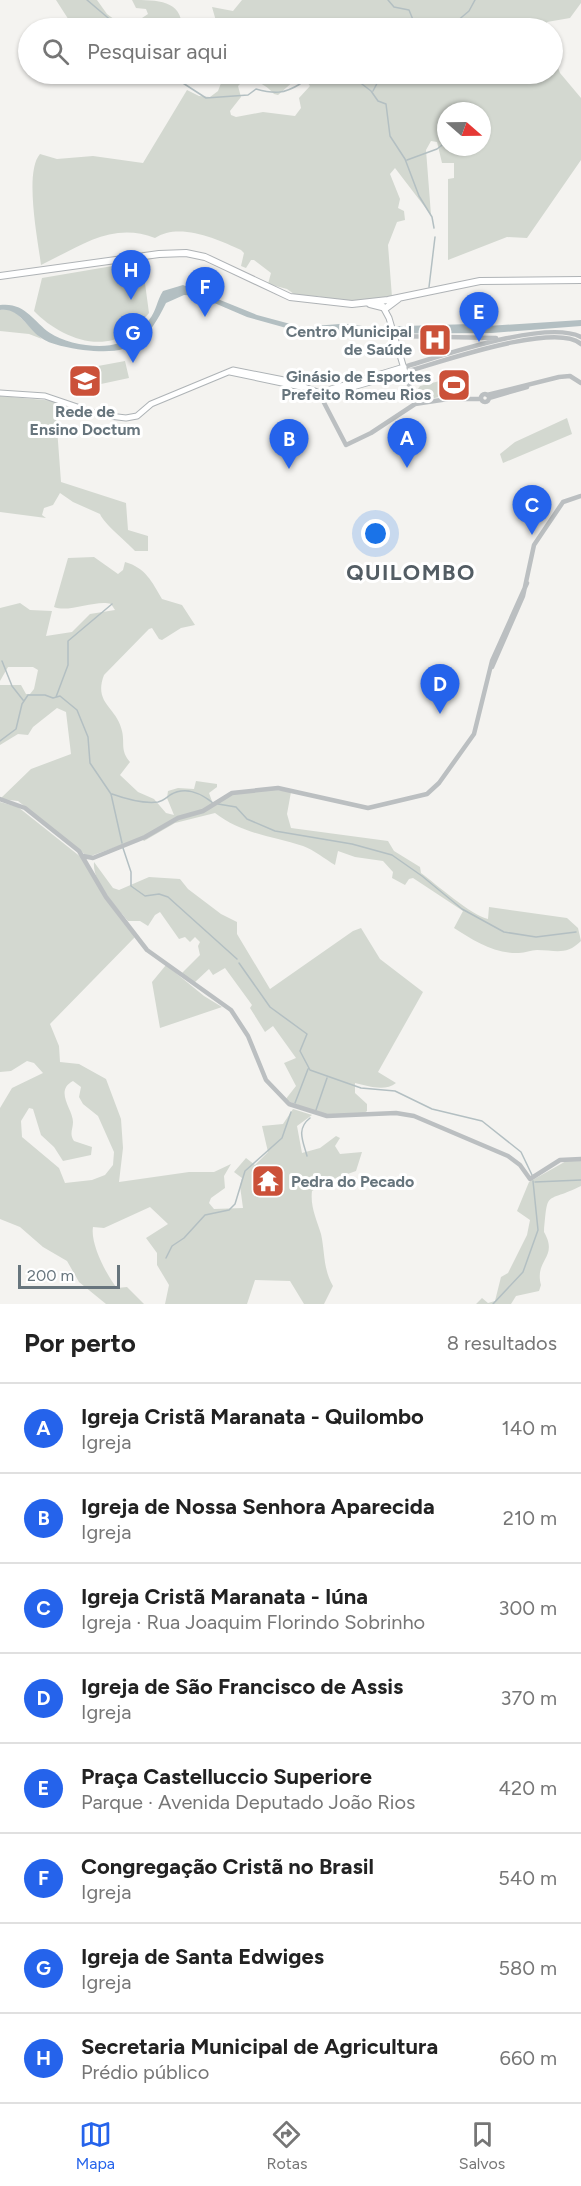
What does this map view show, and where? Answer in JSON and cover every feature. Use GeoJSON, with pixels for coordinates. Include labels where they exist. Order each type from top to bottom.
{"type":"FeatureCollection","features":[{"type":"Feature","properties":{"kind":"main road"},"geometry":{"type":"LineString","coordinates":[[0,276],[186,253],[205,257],[290,297],[345,304],[386,304],[399,297],[480,281],[581,280]]}},
{"type":"Feature","properties":{"kind":"main road"},"geometry":{"type":"LineString","coordinates":[[0,393],[45,396],[108,417],[130,418],[137,416],[151,404],[230,372],[284,380],[321,395],[404,369],[386,304]]}},
{"type":"Feature","properties":{"kind":"street"},"geometry":{"type":"LineString","coordinates":[[394,335],[499,338],[567,333],[581,337]]}},
{"type":"Feature","properties":{"kind":"street"},"geometry":{"type":"LineString","coordinates":[[404,369],[515,342],[564,337],[581,344]]}},
{"type":"Feature","properties":{"kind":"street"},"geometry":{"type":"LineString","coordinates":[[404,369],[499,338]]}},
{"type":"Feature","properties":{"kind":"street"},"geometry":{"type":"LineString","coordinates":[[404,369],[415,404]]}},
{"type":"Feature","properties":{"kind":"street"},"geometry":{"type":"LineString","coordinates":[[321,395],[346,445],[378,429],[415,404],[448,399],[481,399],[482,395],[488,397],[552,378],[570,376],[581,383]]}},
{"type":"Feature","properties":{"kind":"street"},"geometry":{"type":"LineString","coordinates":[[83,856],[96,856],[149,836],[178,818],[203,811],[232,793],[278,788],[374,808],[424,795],[433,789],[474,734],[491,669],[518,609],[534,545],[563,502],[581,496]]}},
{"type":"Feature","properties":{"kind":"street"},"geometry":{"type":"LineString","coordinates":[[0,800],[25,808],[83,856],[106,897],[147,950],[231,1010],[248,1036],[266,1080],[276,1094],[292,1106],[327,1116],[396,1113],[414,1116],[511,1158],[530,1179],[560,1160],[581,1160]]}},
{"type":"Feature","properties":{"kind":"street"},"geometry":{"type":"LineString","coordinates":[[91,869],[96,856]]}},
{"type":"Feature","properties":{"kind":"shaded area"},"geometry":{"type":"Polygon","coordinates":[[[56,0],[97,0],[112,18],[68,18],[56,0]]]}},
{"type":"Feature","properties":{"kind":"shaded area"},"geometry":{"type":"Polygon","coordinates":[[[132,0],[159,1],[173,7],[181,18],[142,18],[148,14],[146,9],[136,8],[132,0]]]}},
{"type":"Feature","properties":{"kind":"shaded area"},"geometry":{"type":"Polygon","coordinates":[[[242,0],[581,0],[570,18],[563,19],[215,18],[212,7],[233,11],[242,0]]]}},
{"type":"Feature","properties":{"kind":"shaded area"},"geometry":{"type":"Polygon","coordinates":[[[563,77],[581,98],[581,160],[527,238],[507,237],[448,260],[448,179],[454,178],[454,163],[442,163],[440,156],[491,156],[491,102],[437,102],[437,142],[431,141],[426,150],[431,215],[395,168],[390,174],[400,199],[398,208],[404,211],[405,220],[397,222],[388,245],[392,297],[358,302],[318,296],[298,297],[287,289],[268,284],[271,273],[254,260],[251,260],[246,268],[241,266],[244,253],[241,250],[210,237],[186,232],[165,233],[155,238],[139,234],[110,234],[82,244],[41,265],[32,191],[35,163],[40,154],[57,159],[93,156],[143,163],[187,90],[199,96],[210,97],[218,91],[221,84],[240,84],[238,86],[241,97],[230,111],[231,115],[236,117],[263,112],[295,116],[301,108],[299,98],[310,86],[308,84],[563,84],[563,77]]]}},
{"type":"Feature","properties":{"kind":"shaded area"},"geometry":{"type":"Polygon","coordinates":[[[261,84],[290,84],[278,95],[261,84]]]}},
{"type":"Feature","properties":{"kind":"shaded area"},"geometry":{"type":"Polygon","coordinates":[[[142,261],[149,313],[134,329],[116,339],[103,342],[90,341],[65,334],[34,311],[42,278],[142,261]]]}},
{"type":"Feature","properties":{"kind":"shaded area"},"geometry":{"type":"Polygon","coordinates":[[[183,285],[257,315],[309,329],[347,324],[370,327],[471,324],[487,326],[581,320],[581,326],[492,333],[308,334],[247,317],[198,296],[184,295],[166,303],[151,329],[134,344],[124,349],[99,351],[60,346],[44,340],[17,315],[7,310],[0,310],[0,305],[16,306],[28,313],[50,333],[65,340],[93,346],[112,345],[127,339],[146,323],[163,291],[183,285]]]}},
{"type":"Feature","properties":{"kind":"shaded area"},"geometry":{"type":"Polygon","coordinates":[[[9,309],[42,339],[29,334],[0,331],[0,310],[9,309]]]}},
{"type":"Feature","properties":{"kind":"shaded area"},"geometry":{"type":"Polygon","coordinates":[[[125,361],[129,378],[101,384],[98,366],[125,361]]]}},
{"type":"Feature","properties":{"kind":"shaded area"},"geometry":{"type":"Polygon","coordinates":[[[467,374],[470,389],[423,401],[419,399],[416,392],[420,386],[467,374]]]}},
{"type":"Feature","properties":{"kind":"shaded area"},"geometry":{"type":"Polygon","coordinates":[[[0,396],[55,401],[61,482],[126,503],[128,530],[148,536],[148,551],[135,551],[100,514],[73,502],[60,493],[53,505],[44,508],[42,515],[46,518],[0,512],[0,396]]]}},
{"type":"Feature","properties":{"kind":"shaded area"},"geometry":{"type":"Polygon","coordinates":[[[567,418],[572,434],[503,463],[500,454],[515,442],[567,418]]]}},
{"type":"Feature","properties":{"kind":"shaded area"},"geometry":{"type":"Polygon","coordinates":[[[94,557],[118,574],[123,570],[125,562],[138,568],[148,576],[162,599],[182,605],[195,625],[181,628],[162,640],[152,628],[149,629],[104,675],[101,693],[119,723],[124,750],[130,762],[120,775],[138,792],[154,799],[166,813],[174,815],[167,798],[168,791],[178,788],[194,789],[196,781],[217,784],[217,787],[209,793],[213,804],[230,795],[250,790],[291,792],[287,814],[291,828],[388,841],[394,851],[420,867],[421,873],[481,917],[488,919],[489,907],[567,918],[578,928],[581,941],[570,949],[560,951],[537,950],[510,953],[492,949],[454,928],[463,911],[413,878],[409,879],[405,885],[392,878],[393,872],[383,861],[355,857],[338,851],[335,865],[307,848],[236,826],[215,813],[175,823],[144,841],[141,838],[88,857],[18,801],[0,799],[31,769],[71,754],[66,712],[57,708],[33,727],[28,735],[18,734],[0,745],[0,685],[21,685],[26,694],[30,694],[34,689],[38,670],[33,667],[8,667],[0,681],[0,608],[20,603],[30,610],[52,611],[46,636],[72,632],[90,614],[115,610],[111,604],[105,603],[67,608],[54,607],[68,558],[94,557]]]}},
{"type":"Feature","properties":{"kind":"shaded area"},"geometry":{"type":"Polygon","coordinates":[[[0,802],[18,807],[82,858],[107,901],[135,937],[50,1024],[59,1046],[60,1062],[79,1064],[106,1079],[121,1119],[123,1148],[119,1182],[189,1172],[214,1172],[231,1164],[224,1176],[225,1188],[211,1198],[209,1203],[214,1209],[243,1208],[240,1186],[242,1178],[234,1172],[246,1158],[255,1165],[268,1152],[262,1126],[283,1124],[293,1109],[312,1115],[297,1126],[302,1153],[320,1148],[336,1136],[340,1138],[335,1146],[340,1154],[362,1152],[356,1171],[328,1181],[312,1191],[313,1208],[321,1234],[326,1267],[333,1286],[324,1304],[304,1304],[290,1281],[255,1280],[247,1304],[165,1304],[169,1285],[157,1265],[157,1253],[146,1238],[168,1224],[150,1207],[104,1228],[93,1227],[97,1251],[113,1283],[117,1288],[127,1287],[144,1304],[106,1304],[79,1282],[67,1261],[43,1247],[20,1227],[0,1219],[0,1108],[12,1088],[43,1073],[34,1063],[27,1061],[11,1071],[0,1072],[0,802]],[[73,1081],[65,1090],[65,1095],[73,1122],[71,1134],[74,1141],[92,1147],[91,1155],[63,1161],[54,1147],[41,1135],[33,1109],[29,1108],[21,1121],[22,1137],[59,1168],[65,1183],[92,1180],[105,1175],[113,1165],[114,1152],[98,1116],[83,1104],[79,1097],[81,1087],[73,1081]]]}},
{"type":"Feature","properties":{"kind":"shaded area"},"geometry":{"type":"Polygon","coordinates":[[[94,862],[113,888],[119,890],[149,877],[180,879],[188,889],[221,914],[237,922],[237,934],[270,989],[353,931],[361,928],[380,959],[423,992],[378,1072],[396,1083],[382,1088],[355,1083],[355,1093],[367,1104],[367,1111],[363,1114],[325,1115],[285,1100],[296,1086],[284,1063],[296,1058],[273,1026],[265,1032],[250,1008],[252,1005],[225,968],[213,975],[209,969],[194,983],[182,973],[200,955],[198,946],[200,942],[195,937],[190,942],[185,937],[179,939],[160,912],[155,915],[148,926],[140,921],[128,921],[101,886],[94,870],[94,862]]]}},
{"type":"Feature","properties":{"kind":"shaded area"},"geometry":{"type":"Polygon","coordinates":[[[166,965],[204,996],[222,1007],[160,1028],[152,982],[166,965]]]}},
{"type":"Feature","properties":{"kind":"shaded area"},"geometry":{"type":"Polygon","coordinates":[[[568,1160],[581,1161],[581,1186],[550,1199],[548,1203],[544,1232],[549,1248],[541,1269],[539,1291],[516,1296],[511,1304],[476,1304],[482,1298],[488,1303],[495,1301],[501,1277],[508,1273],[527,1235],[530,1220],[517,1211],[529,1182],[568,1160]]]}},
{"type":"Feature","properties":{"kind":"waterway"},"geometry":{"type":"LineString","coordinates":[[87,0],[108,18]]}},
{"type":"Feature","properties":{"kind":"waterway"},"geometry":{"type":"LineString","coordinates":[[388,0],[394,7],[409,10],[412,18]]}},
{"type":"Feature","properties":{"kind":"waterway"},"geometry":{"type":"LineString","coordinates":[[461,18],[469,11],[475,0]]}},
{"type":"Feature","properties":{"kind":"waterway"},"geometry":{"type":"LineString","coordinates":[[184,84],[206,98],[248,95],[256,89],[268,92],[284,91],[300,84]]}},
{"type":"Feature","properties":{"kind":"waterway"},"geometry":{"type":"LineString","coordinates":[[362,84],[378,101],[386,104],[390,136],[405,159],[419,196],[432,217],[434,228]]}},
{"type":"Feature","properties":{"kind":"waterway"},"geometry":{"type":"LineString","coordinates":[[373,91],[377,84]]}},
{"type":"Feature","properties":{"kind":"waterway"},"geometry":{"type":"LineString","coordinates":[[407,160],[437,149]]}},
{"type":"Feature","properties":{"kind":"waterway"},"geometry":{"type":"LineString","coordinates":[[429,287],[435,237]]}},
{"type":"Feature","properties":{"kind":"waterway"},"geometry":{"type":"LineString","coordinates":[[314,329],[340,327]]}},
{"type":"Feature","properties":{"kind":"waterway"},"geometry":{"type":"LineString","coordinates":[[56,697],[68,665],[68,641],[112,604]]}},
{"type":"Feature","properties":{"kind":"waterway"},"geometry":{"type":"LineString","coordinates":[[2,661],[12,686],[23,700]]}},
{"type":"Feature","properties":{"kind":"waterway"},"geometry":{"type":"LineString","coordinates":[[0,741],[16,729],[22,704],[28,695],[45,695],[53,698],[60,696],[77,710],[88,737],[90,763],[111,794],[122,843]]}},
{"type":"Feature","properties":{"kind":"waterway"},"geometry":{"type":"LineString","coordinates":[[112,794],[135,801],[158,802],[176,792],[187,791],[203,796],[213,803]]}},
{"type":"Feature","properties":{"kind":"waterway"},"geometry":{"type":"LineString","coordinates":[[218,804],[236,807],[247,819],[275,831],[352,844],[392,855],[462,909],[504,932],[536,937],[576,932]]}},
{"type":"Feature","properties":{"kind":"waterway"},"geometry":{"type":"LineString","coordinates":[[123,848],[131,872],[131,886],[145,896],[159,894],[168,897],[237,959]]}},
{"type":"Feature","properties":{"kind":"waterway"},"geometry":{"type":"LineString","coordinates":[[239,963],[270,1007],[307,1034],[300,1051],[310,1070],[361,1088],[395,1091],[432,1109],[482,1121],[521,1152],[532,1175]]}},
{"type":"Feature","properties":{"kind":"waterway"},"geometry":{"type":"LineString","coordinates":[[295,1103],[308,1069]]}},
{"type":"Feature","properties":{"kind":"waterway"},"geometry":{"type":"LineString","coordinates":[[316,1110],[327,1078]]}},
{"type":"Feature","properties":{"kind":"waterway"},"geometry":{"type":"LineString","coordinates":[[166,1258],[172,1246],[184,1238],[205,1215],[229,1210],[235,1204],[245,1171],[282,1138],[291,1112]]}},
{"type":"Feature","properties":{"kind":"waterway"},"geometry":{"type":"LineString","coordinates":[[307,1156],[302,1131],[310,1118]]}},
{"type":"Feature","properties":{"kind":"waterway"},"geometry":{"type":"LineString","coordinates":[[535,1182],[581,1180]]}},
{"type":"Feature","properties":{"kind":"waterway"},"geometry":{"type":"LineString","coordinates":[[493,1304],[523,1272],[538,1230],[533,1181]]}},
{"type":"Feature","properties":{"kind":"place","name":"Secretaria Municipal de Agricultura"},"geometry":{"type":"Point","coordinates":[131,300]}},
{"type":"Feature","properties":{"kind":"place","name":"Congregação Cristã no Brasil"},"geometry":{"type":"Point","coordinates":[205,317]}},
{"type":"Feature","properties":{"kind":"place","name":"Centro Municipal de Saúde"},"geometry":{"type":"Point","coordinates":[435,340]}},
{"type":"Feature","properties":{"kind":"place","name":"Praça Castelluccio Superiore"},"geometry":{"type":"Point","coordinates":[479,342]}},
{"type":"Feature","properties":{"kind":"place","name":"Igreja de Santa Edwiges"},"geometry":{"type":"Point","coordinates":[133,363]}},
{"type":"Feature","properties":{"kind":"place","name":"Rede de Ensino Doctum"},"geometry":{"type":"Point","coordinates":[85,381]}},
{"type":"Feature","properties":{"kind":"place","name":"Ginásio de Esportes Prefeito Romeu Rios"},"geometry":{"type":"Point","coordinates":[454,385]}},
{"type":"Feature","properties":{"kind":"place","name":"Igreja Cristã Maranata - Quilombo"},"geometry":{"type":"Point","coordinates":[407,468]}},
{"type":"Feature","properties":{"kind":"place","name":"Igreja de Nossa Senhora Aparecida"},"geometry":{"type":"Point","coordinates":[289,469]}},
{"type":"Feature","properties":{"kind":"place","name":"Igreja Cristã Maranata - Iúna"},"geometry":{"type":"Point","coordinates":[532,535]}},
{"type":"Feature","properties":{"kind":"place","name":"Igreja de São Francisco de Assis"},"geometry":{"type":"Point","coordinates":[440,714]}},
{"type":"Feature","properties":{"kind":"place","name":"Pedra do Pecado"},"geometry":{"type":"Point","coordinates":[268,1181]}},
{"type":"Feature","properties":{"kind":"district","name":"QUILOMBO"},"geometry":{"type":"Point","coordinates":[411,572]}}]}
